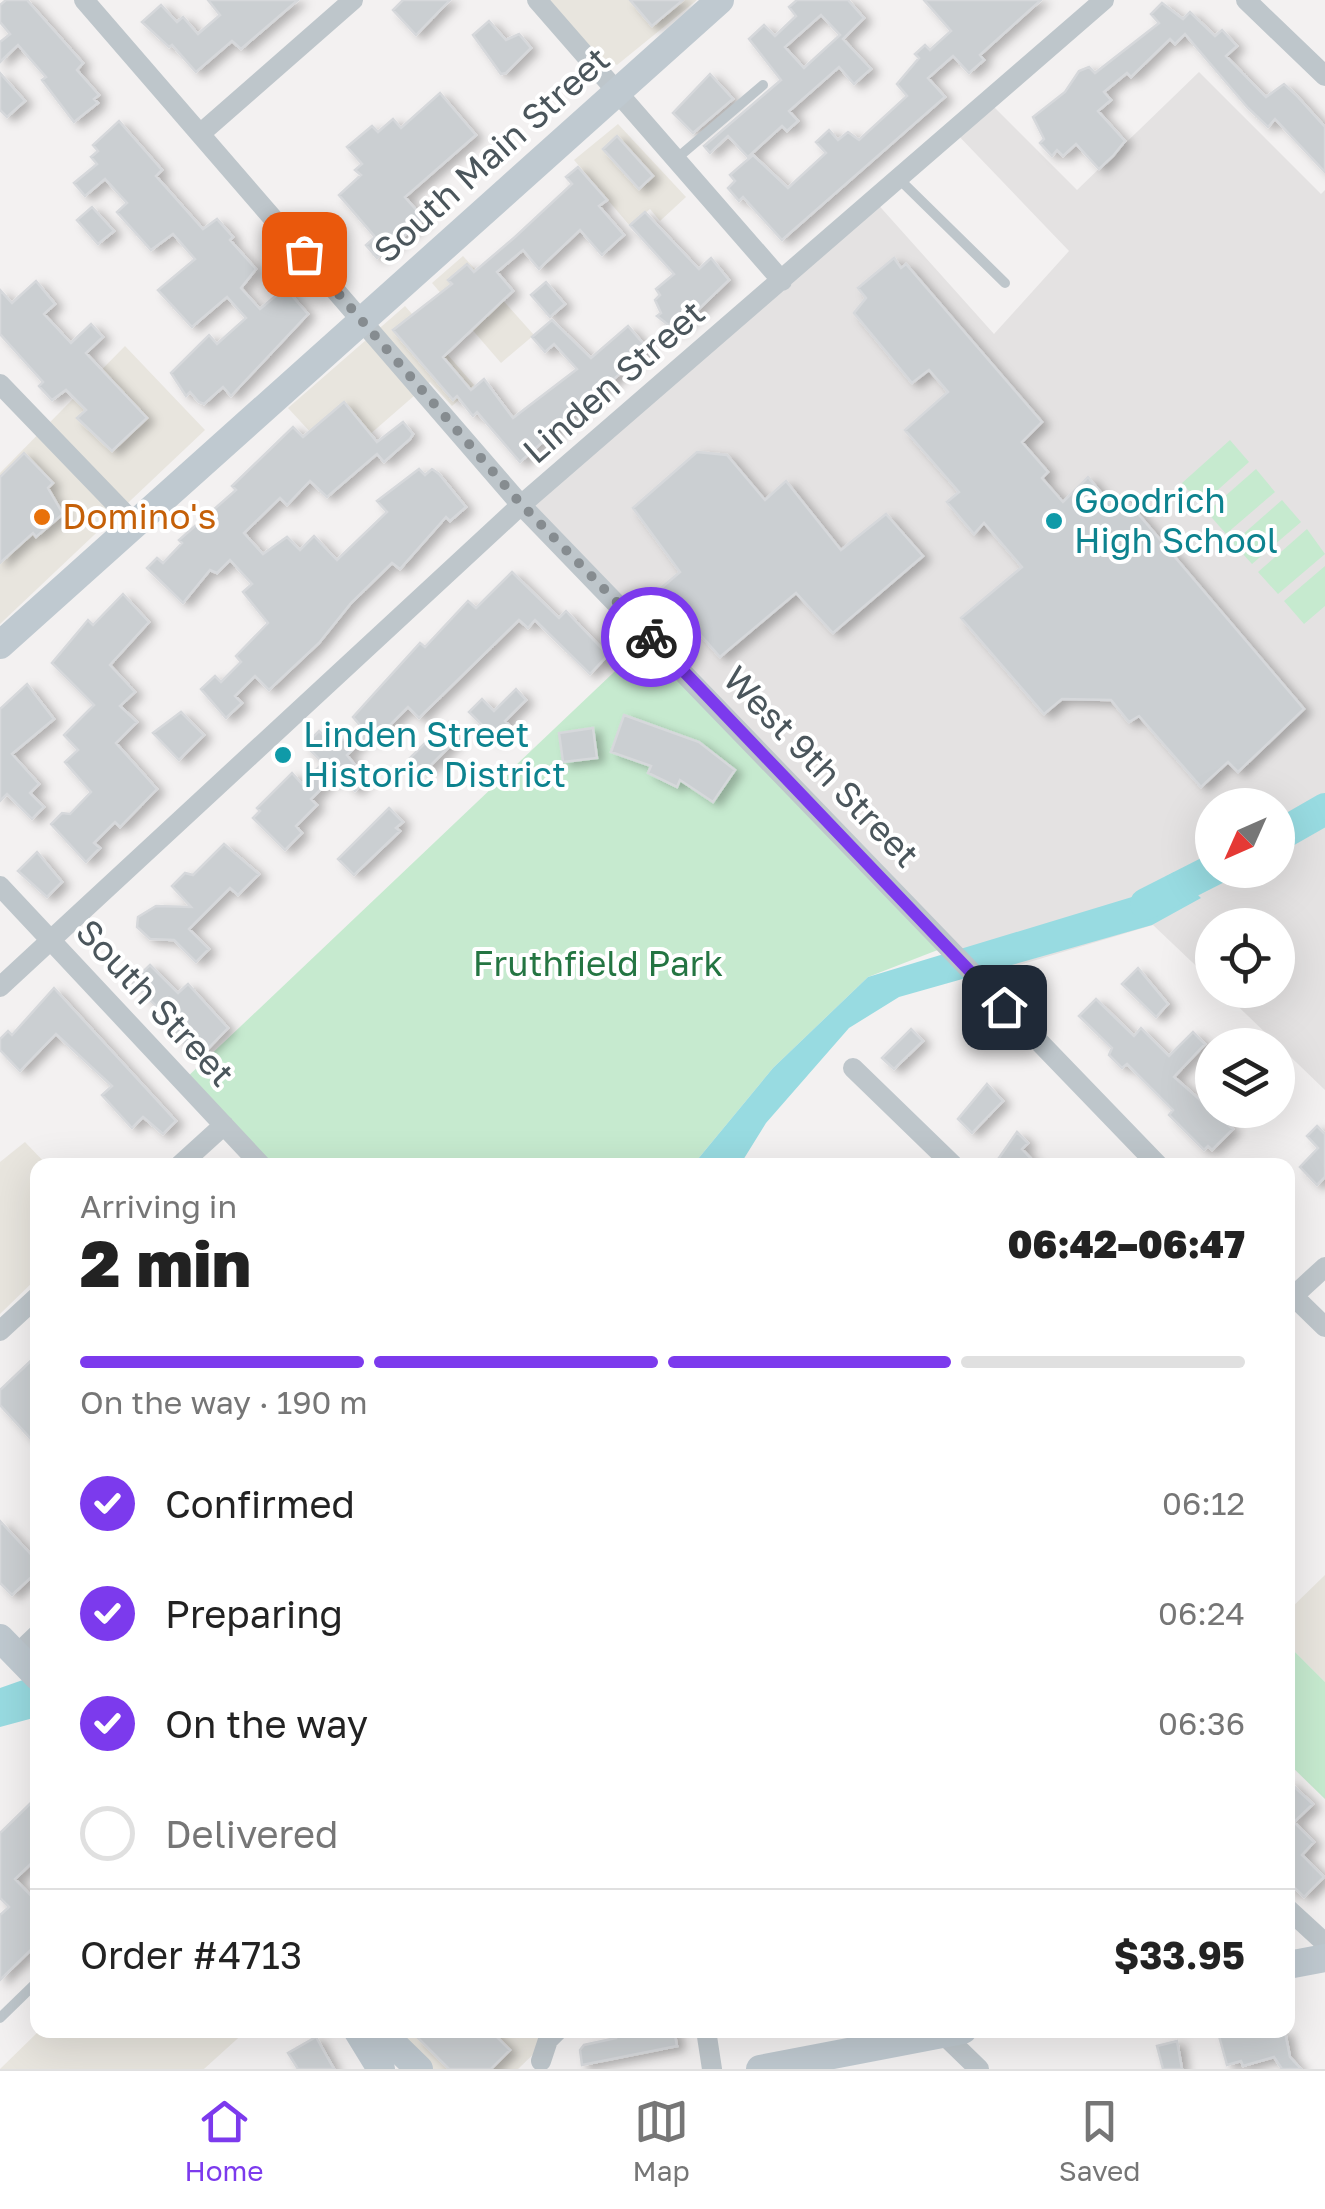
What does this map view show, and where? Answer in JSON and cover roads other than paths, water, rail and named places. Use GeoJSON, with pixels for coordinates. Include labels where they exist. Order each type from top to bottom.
{"type":"FeatureCollection","features":[{"type":"Feature","properties":{"kind":"main road","name":"South Main Street"},"geometry":{"type":"LineString","coordinates":[[0,644],[720,0]]}},
{"type":"Feature","properties":{"kind":"main road"},"geometry":{"type":"LineString","coordinates":[[1295,1964],[1325,1958]]}},
{"type":"Feature","properties":{"kind":"main road"},"geometry":{"type":"LineString","coordinates":[[362,2038],[381,2069]]}},
{"type":"Feature","properties":{"kind":"main road"},"geometry":{"type":"LineString","coordinates":[[387,2038],[418,2069]]}},
{"type":"Feature","properties":{"kind":"main road"},"geometry":{"type":"LineString","coordinates":[[760,2069],[846,2060],[930,2038]]}},
{"type":"Feature","properties":{"kind":"street","name":"West 9th Street"},"geometry":{"type":"LineString","coordinates":[[84,0],[521,504],[1151,1158]]}},
{"type":"Feature","properties":{"kind":"street"},"geometry":{"type":"LineString","coordinates":[[200,134],[353,0]]}},
{"type":"Feature","properties":{"kind":"street"},"geometry":{"type":"LineString","coordinates":[[536,0],[782,281]]}},
{"type":"Feature","properties":{"kind":"street","name":"Linden Street"},"geometry":{"type":"LineString","coordinates":[[0,987],[521,504],[1104,0]]}},
{"type":"Feature","properties":{"kind":"street"},"geometry":{"type":"LineString","coordinates":[[1246,0],[1325,76]]}},
{"type":"Feature","properties":{"kind":"street"},"geometry":{"type":"LineString","coordinates":[[0,384],[133,522]]}},
{"type":"Feature","properties":{"kind":"street","name":"South Street"},"geometry":{"type":"LineString","coordinates":[[0,886],[256,1158]]}},
{"type":"Feature","properties":{"kind":"street"},"geometry":{"type":"LineString","coordinates":[[853,1068],[946,1158]]}},
{"type":"Feature","properties":{"kind":"street"},"geometry":{"type":"LineString","coordinates":[[188,1158],[224,1124]]}},
{"type":"Feature","properties":{"kind":"street"},"geometry":{"type":"LineString","coordinates":[[1295,1291],[1325,1267]]}},
{"type":"Feature","properties":{"kind":"street"},"geometry":{"type":"LineString","coordinates":[[1295,1301],[1325,1327]]}},
{"type":"Feature","properties":{"kind":"street"},"geometry":{"type":"LineString","coordinates":[[0,1331],[30,1303]]}},
{"type":"Feature","properties":{"kind":"street"},"geometry":{"type":"LineString","coordinates":[[1295,1915],[1325,1943]]}},
{"type":"Feature","properties":{"kind":"street"},"geometry":{"type":"LineString","coordinates":[[541,2061],[550,2038]]}},
{"type":"Feature","properties":{"kind":"street"},"geometry":{"type":"LineString","coordinates":[[707,2038],[712,2069]]}},
{"type":"Feature","properties":{"kind":"street"},"geometry":{"type":"LineString","coordinates":[[957,2038],[978,2069]]}},
{"type":"Feature","properties":{"kind":"lane"},"geometry":{"type":"LineString","coordinates":[[676,159],[763,85]]}},
{"type":"Feature","properties":{"kind":"lane"},"geometry":{"type":"LineString","coordinates":[[899,179],[1005,283]]}},
{"type":"Feature","properties":{"kind":"lane"},"geometry":{"type":"LineString","coordinates":[[0,2018],[30,1989]]}},
{"type":"Feature","properties":{"kind":"water"},"geometry":{"type":"Polygon","coordinates":[[[1174,872],[1201,898],[1152,925],[899,997],[849,1028],[766,1123],[744,1158],[699,1158],[773,1068],[868,977],[1132,897],[1174,872]]]}},
{"type":"Feature","properties":{"kind":"water"},"geometry":{"type":"Polygon","coordinates":[[[30,1677],[30,1719],[0,1727],[0,1688],[30,1677]]]}},
{"type":"Feature","properties":{"kind":"waterway"},"geometry":{"type":"LineString","coordinates":[[1295,826],[1325,809]]}},
{"type":"Feature","properties":{"kind":"waterway"},"geometry":{"type":"LineString","coordinates":[[1146,904],[1195,879]]}},
{"type":"Feature","properties":{"kind":"place","name":"Domino's"},"geometry":{"type":"Point","coordinates":[42,517]}},
{"type":"Feature","properties":{"kind":"place","name":"Goodrich High School"},"geometry":{"type":"Point","coordinates":[1054,521]}},
{"type":"Feature","properties":{"kind":"place","name":"Linden Street Historic District"},"geometry":{"type":"Point","coordinates":[283,755]}},
{"type":"Feature","properties":{"kind":"park label","name":"Fruthfield Park"},"geometry":{"type":"Point","coordinates":[598,964]}}]}
